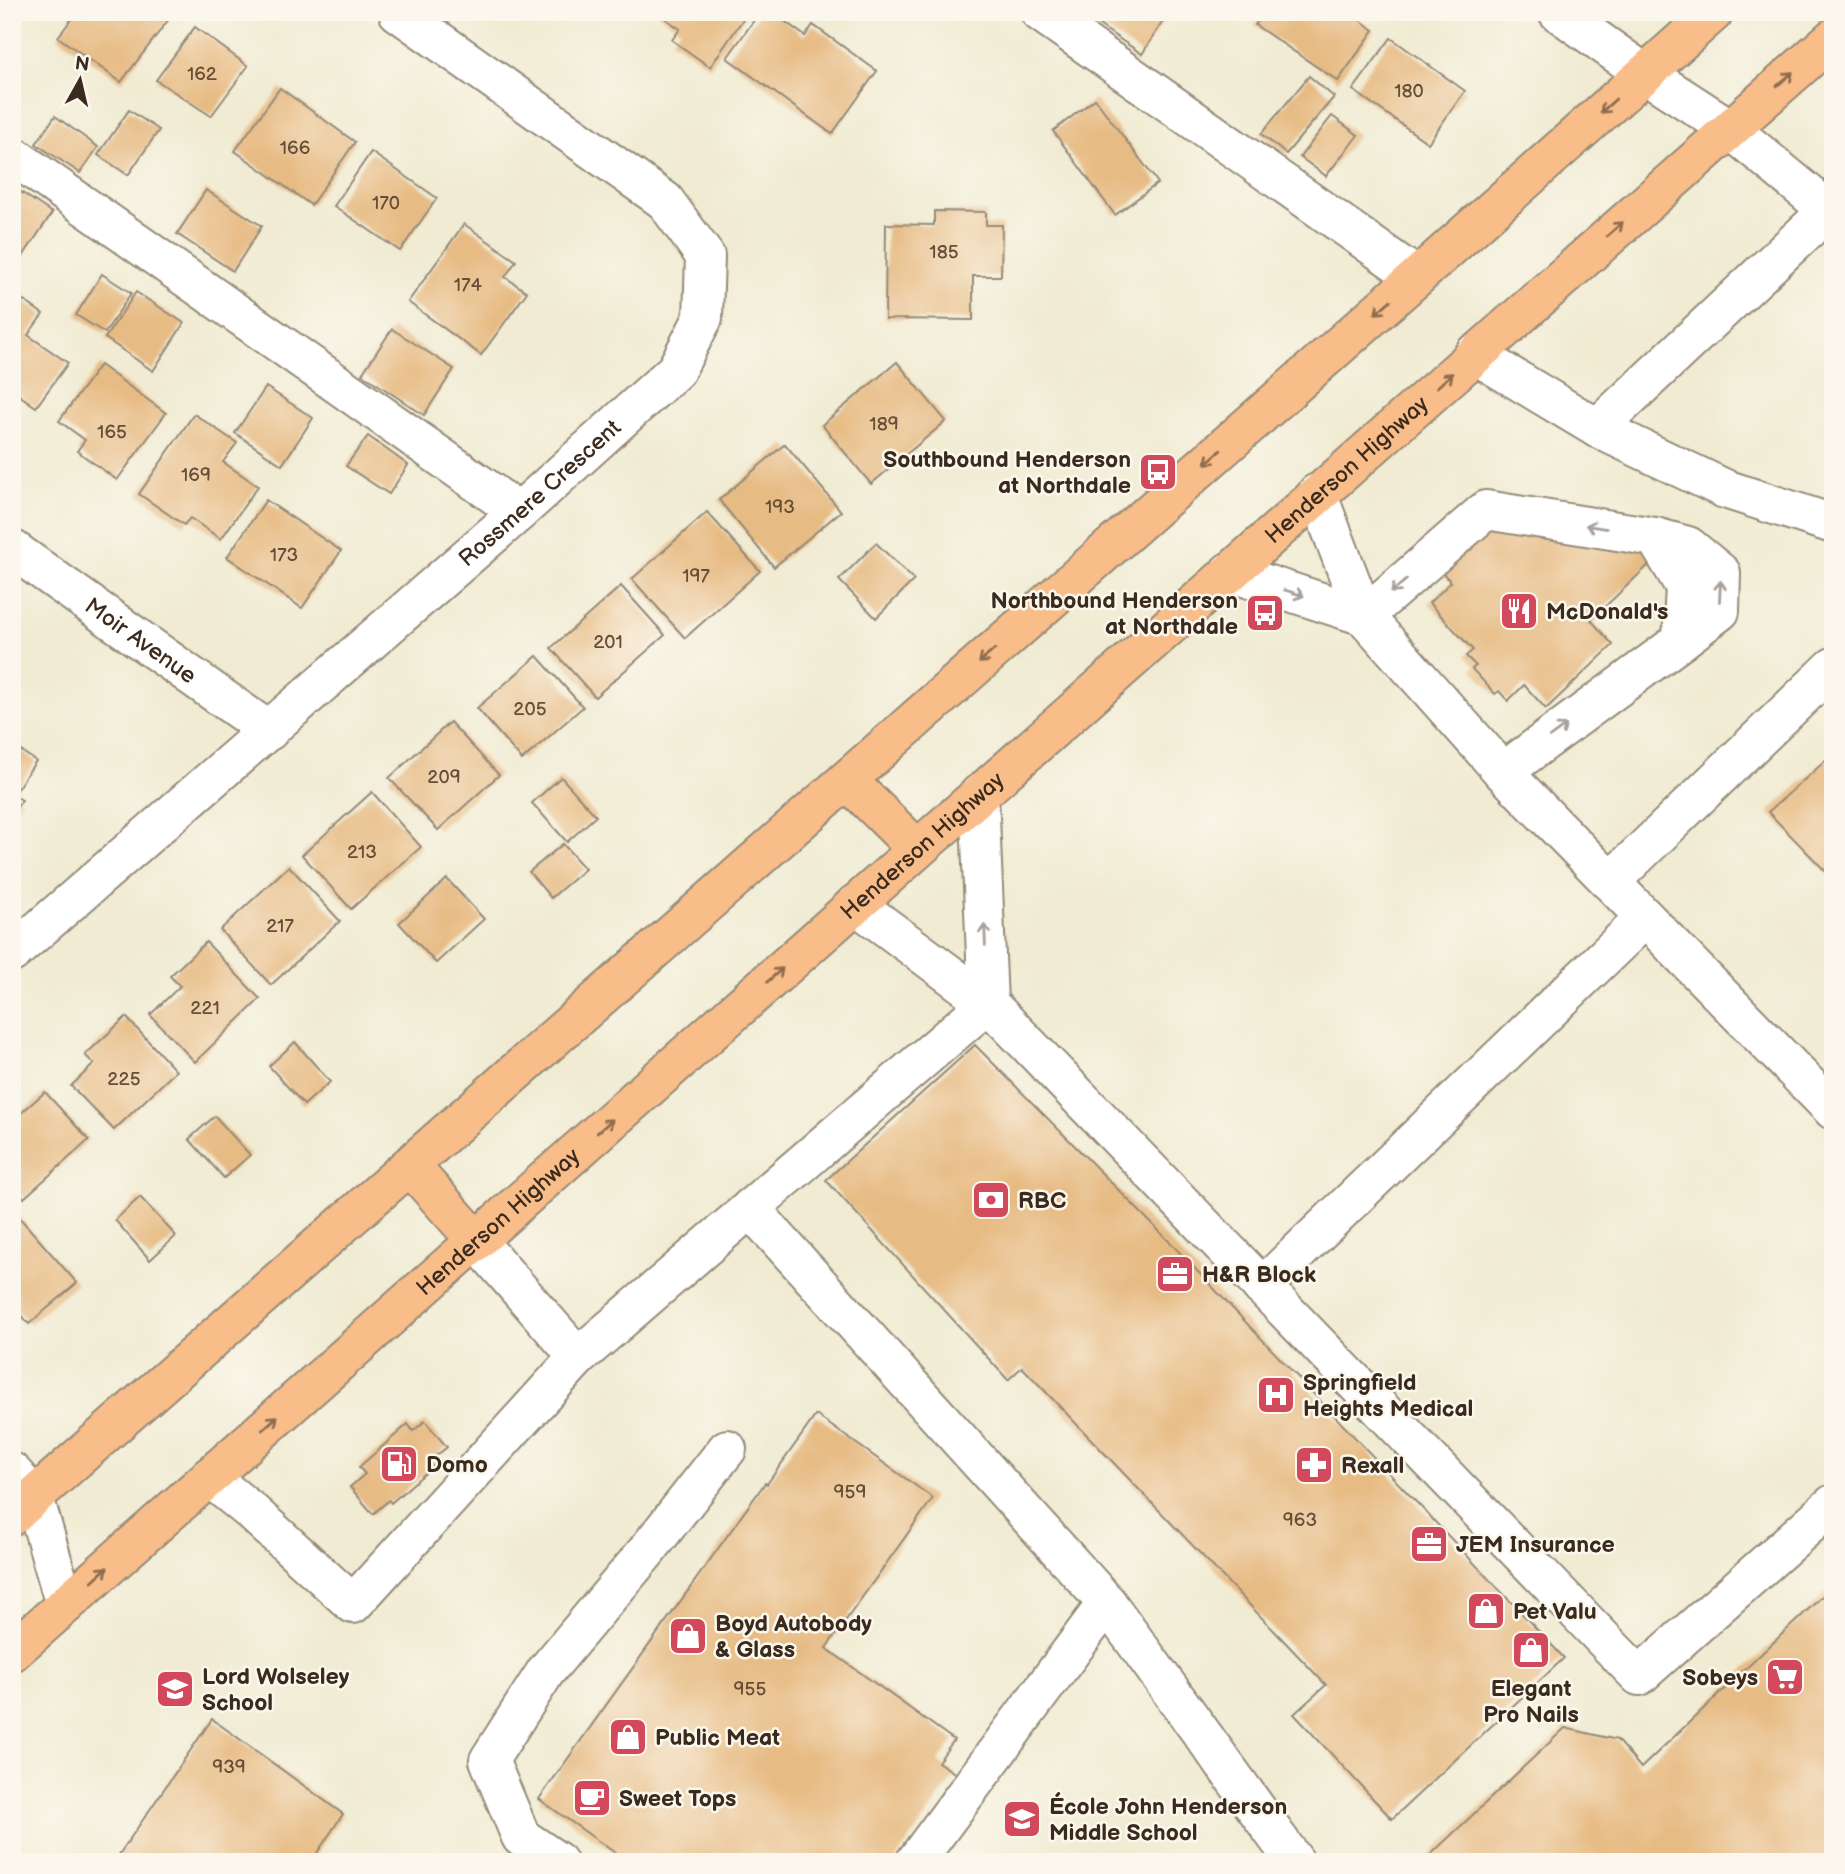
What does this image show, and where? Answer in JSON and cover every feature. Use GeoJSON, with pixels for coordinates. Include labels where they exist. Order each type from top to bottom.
{"type":"FeatureCollection","features":[{"type":"Feature","properties":{"kind":"main road"},"geometry":{"type":"LineString","coordinates":[[20,1495],[410,1166],[1714,12]]}},
{"type":"Feature","properties":{"kind":"main road","name":"Henderson Highway"},"geometry":{"type":"LineString","coordinates":[[12,1652],[1833,38]]}},
{"type":"Feature","properties":{"kind":"main road"},"geometry":{"type":"LineString","coordinates":[[847,780],[917,849]]}},
{"type":"Feature","properties":{"kind":"main road"},"geometry":{"type":"LineString","coordinates":[[410,1166],[476,1240]]}},
{"type":"Feature","properties":{"kind":"street","name":"Rossmere Crescent"},"geometry":{"type":"LineString","coordinates":[[12,953],[519,512],[676,370],[703,318],[705,256],[666,201],[398,12]]}},
{"type":"Feature","properties":{"kind":"street"},"geometry":{"type":"LineString","coordinates":[[1040,12],[1417,277]]}},
{"type":"Feature","properties":{"kind":"street"},"geometry":{"type":"LineString","coordinates":[[1558,12],[1644,73],[1729,128],[1830,208],[1597,428]]}},
{"type":"Feature","properties":{"kind":"street"},"geometry":{"type":"LineString","coordinates":[[12,155],[519,512]]}},
{"type":"Feature","properties":{"kind":"street"},"geometry":{"type":"LineString","coordinates":[[1474,354],[1597,428],[1725,489],[1833,524]]}},
{"type":"Feature","properties":{"kind":"street"},"geometry":{"type":"LineString","coordinates":[[1317,493],[1364,616],[1503,772],[1833,1110]]}},
{"type":"Feature","properties":{"kind":"street"},"geometry":{"type":"LineString","coordinates":[[1364,616],[1486,510],[1655,537],[1685,587],[1682,640],[1503,772]]}},
{"type":"Feature","properties":{"kind":"street","name":"Moir Avenue"},"geometry":{"type":"LineString","coordinates":[[12,550],[268,731]]}},
{"type":"Feature","properties":{"kind":"street"},"geometry":{"type":"LineString","coordinates":[[1228,572],[1364,616]]}},
{"type":"Feature","properties":{"kind":"street"},"geometry":{"type":"LineString","coordinates":[[1610,882],[1833,667]]}},
{"type":"Feature","properties":{"kind":"street"},"geometry":{"type":"LineString","coordinates":[[979,793],[988,1003]]}},
{"type":"Feature","properties":{"kind":"street"},"geometry":{"type":"LineString","coordinates":[[855,904],[988,1003],[1639,1676],[1833,1504]]}},
{"type":"Feature","properties":{"kind":"street"},"geometry":{"type":"LineString","coordinates":[[1262,1287],[1645,918]]}},
{"type":"Feature","properties":{"kind":"street"},"geometry":{"type":"LineString","coordinates":[[209,1477],[252,1512],[353,1604],[578,1357],[988,1003]]}},
{"type":"Feature","properties":{"kind":"street"},"geometry":{"type":"LineString","coordinates":[[750,1208],[1107,1602],[1295,1862]]}},
{"type":"Feature","properties":{"kind":"street"},"geometry":{"type":"LineString","coordinates":[[476,1240],[578,1357]]}},
{"type":"Feature","properties":{"kind":"street"},"geometry":{"type":"LineString","coordinates":[[558,1862],[521,1836],[489,1760],[546,1671],[646,1552],[727,1449]]}},
{"type":"Feature","properties":{"kind":"street"},"geometry":{"type":"LineString","coordinates":[[20,1495],[65,1605]]}},
{"type":"Feature","properties":{"kind":"street"},"geometry":{"type":"LineString","coordinates":[[915,1862],[1107,1602]]}},
{"type":"Feature","properties":{"kind":"building"},"geometry":{"type":"Polygon","coordinates":[[[77,12],[161,12],[169,19],[121,82],[58,37],[77,12]]]}},
{"type":"Feature","properties":{"kind":"building"},"geometry":{"type":"Polygon","coordinates":[[[656,12],[748,12],[710,67],[672,40],[680,29],[656,12]]]}},
{"type":"Feature","properties":{"kind":"building"},"geometry":{"type":"Polygon","coordinates":[[[760,12],[772,12],[805,36],[813,25],[877,71],[832,134],[727,58],[760,12]]]}},
{"type":"Feature","properties":{"kind":"building"},"geometry":{"type":"Polygon","coordinates":[[[1108,12],[1169,12],[1142,54],[1099,25],[1108,12]]]}},
{"type":"Feature","properties":{"kind":"building"},"geometry":{"type":"Polygon","coordinates":[[[1264,12],[1348,12],[1374,30],[1338,81],[1255,25],[1264,12]]]}},
{"type":"Feature","properties":{"kind":"building"},"geometry":{"type":"Polygon","coordinates":[[[195,27],[248,66],[211,116],[156,80],[195,27]]]}},
{"type":"Feature","properties":{"kind":"building"},"geometry":{"type":"Polygon","coordinates":[[[1391,38],[1465,91],[1428,143],[1353,90],[1391,38]]]}},
{"type":"Feature","properties":{"kind":"building"},"geometry":{"type":"Polygon","coordinates":[[[1309,76],[1334,97],[1286,154],[1261,134],[1309,76]]]}},
{"type":"Feature","properties":{"kind":"building"},"geometry":{"type":"Polygon","coordinates":[[[280,88],[355,142],[311,205],[235,151],[280,88]]]}},
{"type":"Feature","properties":{"kind":"building"},"geometry":{"type":"Polygon","coordinates":[[[1095,99],[1158,183],[1115,215],[1053,131],[1095,99]]]}},
{"type":"Feature","properties":{"kind":"building"},"geometry":{"type":"Polygon","coordinates":[[[129,110],[159,130],[128,175],[98,155],[129,110]]]}},
{"type":"Feature","properties":{"kind":"building"},"geometry":{"type":"Polygon","coordinates":[[[55,116],[98,147],[80,173],[36,144],[55,116]]]}},
{"type":"Feature","properties":{"kind":"building"},"geometry":{"type":"Polygon","coordinates":[[[1332,116],[1358,135],[1326,176],[1300,157],[1332,116]]]}},
{"type":"Feature","properties":{"kind":"building"},"geometry":{"type":"Polygon","coordinates":[[[371,152],[437,198],[400,251],[334,206],[371,152]]]}},
{"type":"Feature","properties":{"kind":"building"},"geometry":{"type":"Polygon","coordinates":[[[12,186],[52,213],[21,259],[12,253],[12,186]]]}},
{"type":"Feature","properties":{"kind":"building"},"geometry":{"type":"Polygon","coordinates":[[[206,190],[262,226],[233,271],[177,234],[206,190]]]}},
{"type":"Feature","properties":{"kind":"building"},"geometry":{"type":"Polygon","coordinates":[[[934,211],[986,212],[986,225],[1002,225],[1001,276],[973,276],[973,320],[885,319],[886,224],[934,225],[934,211]]]}},
{"type":"Feature","properties":{"kind":"building"},"geometry":{"type":"Polygon","coordinates":[[[464,224],[516,261],[505,277],[527,292],[481,355],[408,302],[464,224]]]}},
{"type":"Feature","properties":{"kind":"building"},"geometry":{"type":"Polygon","coordinates":[[[102,274],[131,293],[105,333],[76,315],[102,274]]]}},
{"type":"Feature","properties":{"kind":"building"},"geometry":{"type":"Polygon","coordinates":[[[136,292],[184,323],[153,371],[105,338],[136,292]]]}},
{"type":"Feature","properties":{"kind":"building"},"geometry":{"type":"Polygon","coordinates":[[[13,293],[43,314],[28,335],[68,363],[36,407],[12,390],[13,293]]]}},
{"type":"Feature","properties":{"kind":"building"},"geometry":{"type":"Polygon","coordinates":[[[392,329],[454,369],[424,415],[362,374],[392,329]]]}},
{"type":"Feature","properties":{"kind":"building"},"geometry":{"type":"Polygon","coordinates":[[[897,362],[946,421],[871,484],[822,425],[897,362]]]}},
{"type":"Feature","properties":{"kind":"building"},"geometry":{"type":"Polygon","coordinates":[[[100,365],[166,413],[117,480],[77,451],[85,440],[59,421],[100,365]]]}},
{"type":"Feature","properties":{"kind":"building"},"geometry":{"type":"Polygon","coordinates":[[[266,387],[313,418],[282,465],[235,433],[266,387]]]}},
{"type":"Feature","properties":{"kind":"building"},"geometry":{"type":"Polygon","coordinates":[[[194,414],[237,443],[223,462],[258,486],[221,539],[190,518],[184,525],[139,494],[194,414]]]}},
{"type":"Feature","properties":{"kind":"building"},"geometry":{"type":"Polygon","coordinates":[[[368,436],[408,465],[389,494],[346,466],[368,436]]]}},
{"type":"Feature","properties":{"kind":"building"},"geometry":{"type":"Polygon","coordinates":[[[785,444],[841,511],[774,567],[719,500],[785,444]]]}},
{"type":"Feature","properties":{"kind":"building"},"geometry":{"type":"Polygon","coordinates":[[[266,500],[341,551],[302,608],[227,557],[266,500]]]}},
{"type":"Feature","properties":{"kind":"building"},"geometry":{"type":"Polygon","coordinates":[[[707,512],[760,571],[685,638],[632,579],[707,512]]]}},
{"type":"Feature","properties":{"kind":"building","name":"McDonald's"},"geometry":{"type":"Polygon","coordinates":[[[1495,521],[1642,548],[1654,560],[1591,620],[1613,645],[1546,709],[1524,685],[1508,701],[1499,691],[1495,694],[1472,669],[1476,666],[1466,656],[1473,650],[1429,603],[1451,582],[1441,571],[1495,521]]]}},
{"type":"Feature","properties":{"kind":"building"},"geometry":{"type":"Polygon","coordinates":[[[876,543],[914,580],[876,618],[839,580],[876,543]]]}},
{"type":"Feature","properties":{"kind":"building"},"geometry":{"type":"Polygon","coordinates":[[[621,586],[665,635],[595,697],[551,648],[621,586]]]}},
{"type":"Feature","properties":{"kind":"building"},"geometry":{"type":"Polygon","coordinates":[[[537,656],[583,707],[522,760],[477,708],[537,656]]]}},
{"type":"Feature","properties":{"kind":"building"},"geometry":{"type":"Polygon","coordinates":[[[450,722],[499,775],[438,830],[389,778],[450,722]]]}},
{"type":"Feature","properties":{"kind":"building"},"geometry":{"type":"Polygon","coordinates":[[[12,745],[36,761],[13,795],[22,800],[12,814],[12,745]]]}},
{"type":"Feature","properties":{"kind":"building"},"geometry":{"type":"Polygon","coordinates":[[[1833,754],[1833,879],[1768,812],[1833,754]]]}},
{"type":"Feature","properties":{"kind":"building"},"geometry":{"type":"Polygon","coordinates":[[[561,777],[596,816],[567,842],[532,803],[561,777]]]}},
{"type":"Feature","properties":{"kind":"building"},"geometry":{"type":"Polygon","coordinates":[[[372,792],[421,847],[351,909],[302,855],[372,792]]]}},
{"type":"Feature","properties":{"kind":"building"},"geometry":{"type":"Polygon","coordinates":[[[563,844],[585,869],[551,898],[529,872],[563,844]]]}},
{"type":"Feature","properties":{"kind":"building"},"geometry":{"type":"Polygon","coordinates":[[[289,866],[340,921],[271,985],[220,930],[289,866]]]}},
{"type":"Feature","properties":{"kind":"building"},"geometry":{"type":"Polygon","coordinates":[[[447,879],[484,919],[436,963],[399,923],[447,879]]]}},
{"type":"Feature","properties":{"kind":"building"},"geometry":{"type":"Polygon","coordinates":[[[206,942],[260,999],[195,1062],[150,1015],[180,986],[170,976],[206,942]]]}},
{"type":"Feature","properties":{"kind":"building"},"geometry":{"type":"Polygon","coordinates":[[[126,1017],[176,1071],[114,1130],[71,1086],[94,1064],[85,1055],[126,1017]]]}},
{"type":"Feature","properties":{"kind":"building"},"geometry":{"type":"Polygon","coordinates":[[[295,1042],[330,1082],[304,1105],[269,1066],[295,1042]]]}},
{"type":"Feature","properties":{"kind":"building"},"geometry":{"type":"Polygon","coordinates":[[[975,1045],[1164,1236],[1564,1658],[1392,1819],[1294,1714],[1326,1685],[1022,1367],[1008,1380],[826,1180],[975,1045]]]}},
{"type":"Feature","properties":{"kind":"building"},"geometry":{"type":"Polygon","coordinates":[[[45,1092],[89,1140],[24,1198],[12,1185],[12,1121],[45,1092]]]}},
{"type":"Feature","properties":{"kind":"building"},"geometry":{"type":"Polygon","coordinates":[[[215,1116],[250,1155],[224,1178],[189,1139],[215,1116]]]}},
{"type":"Feature","properties":{"kind":"building"},"geometry":{"type":"Polygon","coordinates":[[[140,1197],[176,1236],[150,1260],[115,1220],[140,1197]]]}},
{"type":"Feature","properties":{"kind":"building"},"geometry":{"type":"Polygon","coordinates":[[[12,1209],[77,1283],[29,1324],[12,1304],[12,1209]]]}},
{"type":"Feature","properties":{"kind":"building"},"geometry":{"type":"Polygon","coordinates":[[[816,1415],[933,1498],[826,1648],[954,1740],[938,1762],[956,1774],[894,1862],[628,1862],[539,1799],[816,1415]]]}},
{"type":"Feature","properties":{"kind":"building","name":"Domo"},"geometry":{"type":"Polygon","coordinates":[[[425,1421],[447,1447],[436,1456],[439,1461],[391,1503],[389,1500],[373,1514],[350,1487],[365,1474],[359,1467],[408,1424],[413,1431],[425,1421]]]}},
{"type":"Feature","properties":{"kind":"building"},"geometry":{"type":"Polygon","coordinates":[[[1833,1586],[1833,1862],[1433,1862],[1428,1857],[1565,1728],[1617,1740],[1641,1768],[1833,1586]]]}},
{"type":"Feature","properties":{"kind":"building"},"geometry":{"type":"Polygon","coordinates":[[[212,1719],[343,1814],[311,1862],[114,1862],[212,1719]]]}},
{"type":"Feature","properties":{"kind":"place","name":"Southbound Henderson at Northdale"},"geometry":{"type":"Point","coordinates":[1158,472]}},
{"type":"Feature","properties":{"kind":"place","name":"McDonald's"},"geometry":{"type":"Point","coordinates":[1519,611]}},
{"type":"Feature","properties":{"kind":"place","name":"Northbound Henderson at Northdale"},"geometry":{"type":"Point","coordinates":[1265,613]}},
{"type":"Feature","properties":{"kind":"place","name":"RBC"},"geometry":{"type":"Point","coordinates":[991,1200]}},
{"type":"Feature","properties":{"kind":"place","name":"H&R Block"},"geometry":{"type":"Point","coordinates":[1175,1274]}},
{"type":"Feature","properties":{"kind":"place","name":"Springfield Heights Medical"},"geometry":{"type":"Point","coordinates":[1276,1395]}},
{"type":"Feature","properties":{"kind":"place","name":"Domo"},"geometry":{"type":"Point","coordinates":[399,1464]}},
{"type":"Feature","properties":{"kind":"place","name":"Rexall"},"geometry":{"type":"Point","coordinates":[1314,1465]}},
{"type":"Feature","properties":{"kind":"place","name":"JEM Insurance"},"geometry":{"type":"Point","coordinates":[1429,1544]}},
{"type":"Feature","properties":{"kind":"place","name":"Pet Valu"},"geometry":{"type":"Point","coordinates":[1486,1611]}},
{"type":"Feature","properties":{"kind":"place","name":"Boyd Autobody & Glass"},"geometry":{"type":"Point","coordinates":[688,1636]}},
{"type":"Feature","properties":{"kind":"place","name":"Elegant Pro Nails"},"geometry":{"type":"Point","coordinates":[1531,1650]}},
{"type":"Feature","properties":{"kind":"place","name":"Sobeys"},"geometry":{"type":"Point","coordinates":[1785,1677]}},
{"type":"Feature","properties":{"kind":"place","name":"Lord Wolseley School"},"geometry":{"type":"Point","coordinates":[175,1689]}},
{"type":"Feature","properties":{"kind":"place","name":"Public Meat"},"geometry":{"type":"Point","coordinates":[628,1737]}},
{"type":"Feature","properties":{"kind":"place","name":"Sweet Tops"},"geometry":{"type":"Point","coordinates":[592,1798]}},
{"type":"Feature","properties":{"kind":"place","name":"École John Henderson Middle School"},"geometry":{"type":"Point","coordinates":[1022,1819]}}]}
